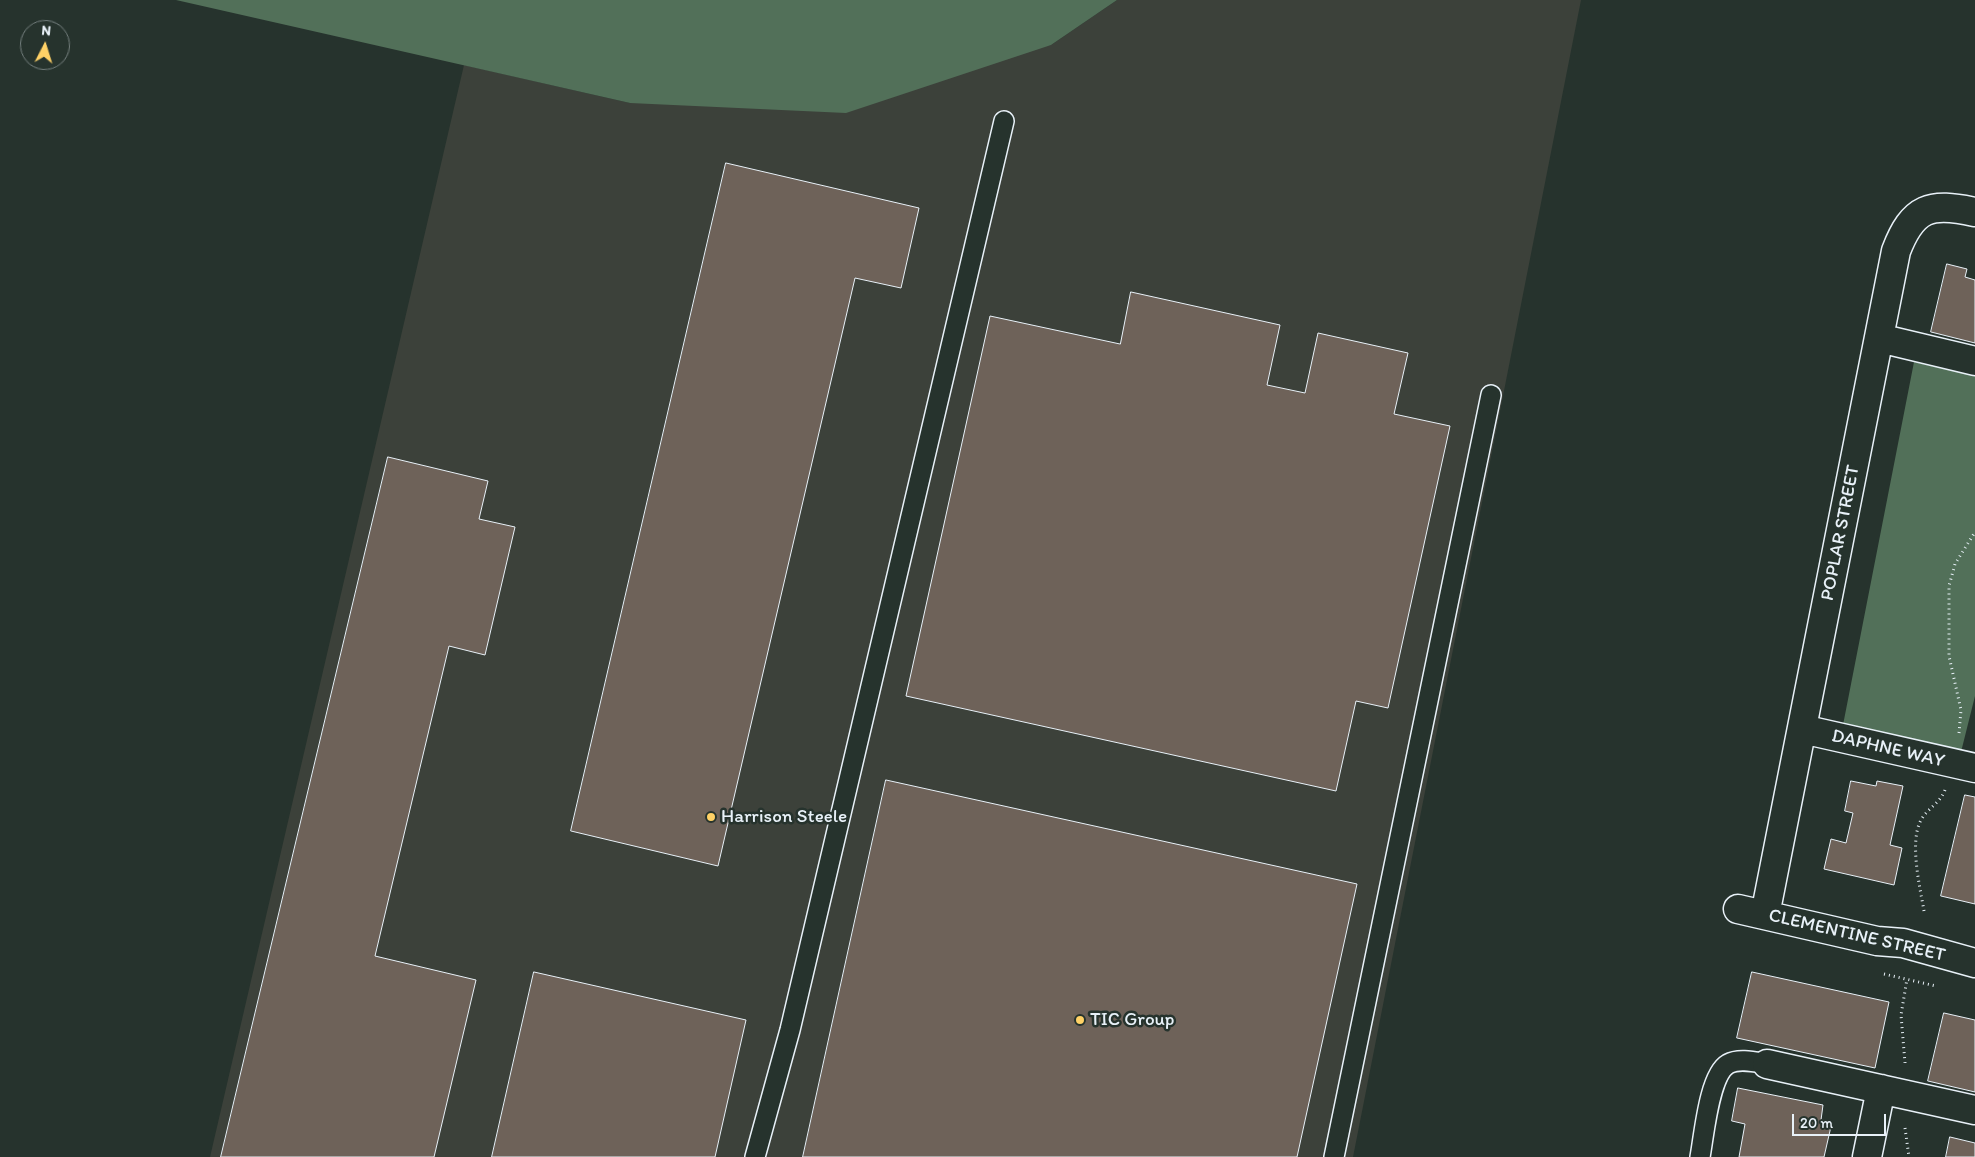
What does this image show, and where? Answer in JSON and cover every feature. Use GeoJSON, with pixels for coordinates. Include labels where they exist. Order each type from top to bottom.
{"type":"FeatureCollection","features":[{"type":"Feature","properties":{"kind":"street","name":"POPLAR STREET"},"geometry":{"type":"LineString","coordinates":[[1765,915],[1896,251],[1905,227],[1916,215],[1929,210],[1947,207],[1975,212]]}},
{"type":"Feature","properties":{"kind":"street"},"geometry":{"type":"LineString","coordinates":[[1879,338],[1975,361]]}},
{"type":"Feature","properties":{"kind":"street","name":"DAPHNE WAY"},"geometry":{"type":"LineString","coordinates":[[1802,729],[1969,766]]}},
{"type":"Feature","properties":{"kind":"street","name":"CLEMENTINE STREET"},"geometry":{"type":"LineString","coordinates":[[1738,909],[1877,941],[1903,943],[1975,963]]}},
{"type":"Feature","properties":{"kind":"street"},"geometry":{"type":"LineString","coordinates":[[1767,1064],[1975,1110]]}},
{"type":"Feature","properties":{"kind":"street"},"geometry":{"type":"LineString","coordinates":[[1867,1157],[1881,1088]]}},
{"type":"Feature","properties":{"kind":"lane"},"geometry":{"type":"LineString","coordinates":[[755,1157],[790,1030],[1004,121]]}},
{"type":"Feature","properties":{"kind":"lane"},"geometry":{"type":"LineString","coordinates":[[1334,1157],[1491,395]]}},
{"type":"Feature","properties":{"kind":"lane"},"geometry":{"type":"LineString","coordinates":[[1700,1157],[1713,1086],[1720,1070],[1729,1064],[1743,1061],[1767,1064]]}},
{"type":"Feature","properties":{"kind":"path"},"geometry":{"type":"LineString","coordinates":[[1924,912],[1916,861],[1917,836],[1920,822],[1929,808],[1939,801],[1969,766],[1961,726],[1961,710],[1949,656],[1949,586],[1955,564],[1975,532]]}},
{"type":"Feature","properties":{"kind":"path"},"geometry":{"type":"LineString","coordinates":[[1905,1072],[1901,1015],[1907,979]]}},
{"type":"Feature","properties":{"kind":"path"},"geometry":{"type":"LineString","coordinates":[[1904,1121],[1909,1157]]}},
{"type":"Feature","properties":{"kind":"shaded area"},"geometry":{"type":"Polygon","coordinates":[[[1117,0],[1581,0],[1353,1157],[210,1157],[464,65],[630,103],[1051,45],[1117,0]]]}},
{"type":"Feature","properties":{"kind":"green space"},"geometry":{"type":"Polygon","coordinates":[[[176,0],[1117,0],[1051,45],[846,113],[630,103],[176,0]]]}},
{"type":"Feature","properties":{"kind":"green space"},"geometry":{"type":"Polygon","coordinates":[[[1914,362],[1975,376],[1975,696],[1961,752],[1843,725],[1914,362]]]}},
{"type":"Feature","properties":{"kind":"building"},"geometry":{"type":"Polygon","coordinates":[[[726,163],[919,208],[901,288],[855,278],[718,866],[571,831],[726,163]]]}},
{"type":"Feature","properties":{"kind":"building"},"geometry":{"type":"Polygon","coordinates":[[[1947,264],[1967,269],[1965,277],[1975,280],[1975,343],[1931,332],[1947,264]]]}},
{"type":"Feature","properties":{"kind":"building"},"geometry":{"type":"Polygon","coordinates":[[[1131,292],[1280,325],[1267,385],[1305,393],[1318,333],[1408,353],[1394,414],[1450,426],[1388,708],[1356,701],[1336,791],[906,696],[990,316],[1120,344],[1131,292]]]}},
{"type":"Feature","properties":{"kind":"building"},"geometry":{"type":"Polygon","coordinates":[[[388,457],[488,481],[479,519],[515,527],[485,655],[449,646],[375,956],[476,980],[434,1157],[221,1157],[388,457]]]}},
{"type":"Feature","properties":{"kind":"building","name":"TIC Group"},"geometry":{"type":"Polygon","coordinates":[[[886,780],[1357,884],[1297,1157],[803,1157],[886,780]]]}},
{"type":"Feature","properties":{"kind":"building"},"geometry":{"type":"Polygon","coordinates":[[[1851,781],[1876,786],[1877,781],[1903,786],[1890,845],[1902,848],[1894,885],[1824,869],[1831,839],[1846,843],[1853,813],[1845,811],[1851,781]]]}},
{"type":"Feature","properties":{"kind":"building"},"geometry":{"type":"Polygon","coordinates":[[[1965,795],[1975,797],[1975,904],[1941,896],[1965,795]]]}},
{"type":"Feature","properties":{"kind":"building"},"geometry":{"type":"Polygon","coordinates":[[[534,972],[746,1020],[715,1157],[492,1157],[534,972]]]}},
{"type":"Feature","properties":{"kind":"building"},"geometry":{"type":"Polygon","coordinates":[[[1752,972],[1889,1002],[1875,1068],[1737,1038],[1752,972]]]}},
{"type":"Feature","properties":{"kind":"building"},"geometry":{"type":"Polygon","coordinates":[[[1944,1013],[1975,1020],[1975,1092],[1928,1081],[1944,1013]]]}},
{"type":"Feature","properties":{"kind":"building"},"geometry":{"type":"Polygon","coordinates":[[[1738,1088],[1823,1105],[1821,1120],[1832,1122],[1824,1157],[1739,1157],[1745,1124],[1732,1121],[1738,1088]]]}},
{"type":"Feature","properties":{"kind":"building"},"geometry":{"type":"Polygon","coordinates":[[[1950,1137],[1975,1143],[1975,1157],[1946,1157],[1950,1137]]]}},
{"type":"Feature","properties":{"kind":"place","name":"Harrison Steele"},"geometry":{"type":"Point","coordinates":[711,817]}},
{"type":"Feature","properties":{"kind":"place","name":"TIC Group"},"geometry":{"type":"Point","coordinates":[1080,1020]}}]}
